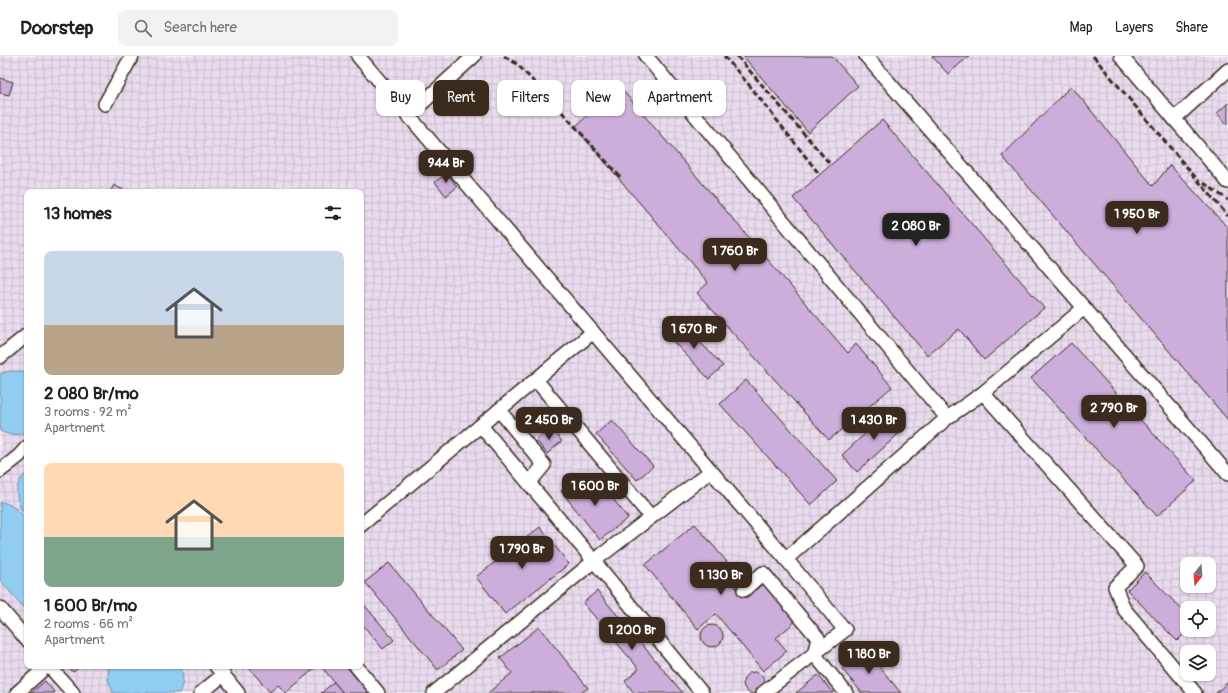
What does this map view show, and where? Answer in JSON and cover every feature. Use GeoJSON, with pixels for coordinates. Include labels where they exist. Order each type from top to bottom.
{"type":"FeatureCollection","features":[{"type":"Feature","properties":{"kind":"lane"},"geometry":{"type":"LineString","coordinates":[[105,104],[132,56]]}},
{"type":"Feature","properties":{"kind":"lane"},"geometry":{"type":"LineString","coordinates":[[358,56],[378,80]]}},
{"type":"Feature","properties":{"kind":"lane"},"geometry":{"type":"LineString","coordinates":[[425,101],[474,56]]}},
{"type":"Feature","properties":{"kind":"lane"},"geometry":{"type":"LineString","coordinates":[[646,56],[947,418]]}},
{"type":"Feature","properties":{"kind":"lane"},"geometry":{"type":"LineString","coordinates":[[866,56],[1228,474]]}},
{"type":"Feature","properties":{"kind":"lane"},"geometry":{"type":"LineString","coordinates":[[1121,56],[1228,182]]}},
{"type":"Feature","properties":{"kind":"lane"},"geometry":{"type":"LineString","coordinates":[[1174,119],[1228,70]]}},
{"type":"Feature","properties":{"kind":"lane"},"geometry":{"type":"LineString","coordinates":[[408,116],[845,630],[763,693]]}},
{"type":"Feature","properties":{"kind":"lane"},"geometry":{"type":"LineString","coordinates":[[786,559],[947,418],[983,393],[1084,308]]}},
{"type":"Feature","properties":{"kind":"lane"},"geometry":{"type":"LineString","coordinates":[[364,523],[593,332]]}},
{"type":"Feature","properties":{"kind":"lane"},"geometry":{"type":"LineString","coordinates":[[0,357],[24,337]]}},
{"type":"Feature","properties":{"kind":"lane"},"geometry":{"type":"LineString","coordinates":[[536,380],[651,517]]}},
{"type":"Feature","properties":{"kind":"lane"},"geometry":{"type":"LineString","coordinates":[[983,393],[1137,566],[1115,587],[1124,609],[1195,693]]}},
{"type":"Feature","properties":{"kind":"lane"},"geometry":{"type":"LineString","coordinates":[[499,410],[544,465],[529,483]]}},
{"type":"Feature","properties":{"kind":"lane"},"geometry":{"type":"LineString","coordinates":[[481,426],[702,693]]}},
{"type":"Feature","properties":{"kind":"lane"},"geometry":{"type":"LineString","coordinates":[[0,471],[24,450]]}},
{"type":"Feature","properties":{"kind":"lane"},"geometry":{"type":"LineString","coordinates":[[434,693],[594,561],[711,471]]}},
{"type":"Feature","properties":{"kind":"lane"},"geometry":{"type":"LineString","coordinates":[[744,590],[763,573],[818,638],[814,654]]}},
{"type":"Feature","properties":{"kind":"lane"},"geometry":{"type":"LineString","coordinates":[[0,608],[24,636]]}},
{"type":"Feature","properties":{"kind":"lane"},"geometry":{"type":"LineString","coordinates":[[814,654],[846,693]]}},
{"type":"Feature","properties":{"kind":"lane"},"geometry":{"type":"LineString","coordinates":[[17,693],[45,669]]}},
{"type":"Feature","properties":{"kind":"lane"},"geometry":{"type":"LineString","coordinates":[[51,669],[72,693]]}},
{"type":"Feature","properties":{"kind":"lane"},"geometry":{"type":"LineString","coordinates":[[358,669],[378,693]]}},
{"type":"Feature","properties":{"kind":"lane"},"geometry":{"type":"LineString","coordinates":[[201,693],[219,670],[238,693]]}},
{"type":"Feature","properties":{"kind":"shaded area"},"geometry":{"type":"Polygon","coordinates":[[[0,56],[1228,56],[1228,693],[0,693],[0,56]]]}},
{"type":"Feature","properties":{"kind":"water"},"geometry":{"type":"Polygon","coordinates":[[[9,371],[24,372],[24,433],[10,434],[0,431],[0,374],[9,371]]]}},
{"type":"Feature","properties":{"kind":"water"},"geometry":{"type":"Polygon","coordinates":[[[24,476],[24,513],[18,501],[17,495],[17,489],[24,476]]]}},
{"type":"Feature","properties":{"kind":"water"},"geometry":{"type":"Polygon","coordinates":[[[0,502],[4,502],[24,517],[24,608],[0,580],[0,502]]]}},
{"type":"Feature","properties":{"kind":"water"},"geometry":{"type":"Polygon","coordinates":[[[109,669],[182,669],[183,677],[182,686],[179,693],[113,693],[108,679],[109,669]]]}},
{"type":"Feature","properties":{"kind":"building"},"geometry":{"type":"Polygon","coordinates":[[[743,56],[832,56],[858,86],[808,132],[743,56]]]}},
{"type":"Feature","properties":{"kind":"building"},"geometry":{"type":"Polygon","coordinates":[[[932,56],[969,56],[948,74],[932,56]]]}},
{"type":"Feature","properties":{"kind":"building"},"geometry":{"type":"Polygon","coordinates":[[[0,78],[13,82],[9,95],[0,93],[0,78]]]}},
{"type":"Feature","properties":{"kind":"building"},"geometry":{"type":"Polygon","coordinates":[[[1071,86],[1153,186],[1170,165],[1228,228],[1228,420],[1002,156],[1071,86]]]}},
{"type":"Feature","properties":{"kind":"building"},"geometry":{"type":"Polygon","coordinates":[[[625,93],[633,102],[633,116],[645,116],[848,353],[856,344],[892,387],[829,440],[697,293],[708,283],[575,127],[587,116],[625,116],[625,93]]]}},
{"type":"Feature","properties":{"kind":"building"},"geometry":{"type":"Polygon","coordinates":[[[1228,103],[1228,125],[1217,113],[1228,103]]]}},
{"type":"Feature","properties":{"kind":"building"},"geometry":{"type":"Polygon","coordinates":[[[882,120],[1044,308],[984,360],[959,329],[927,355],[793,198],[882,120]]]}},
{"type":"Feature","properties":{"kind":"building"},"geometry":{"type":"Polygon","coordinates":[[[447,173],[457,187],[446,196],[435,182],[447,173]]]}},
{"type":"Feature","properties":{"kind":"building"},"geometry":{"type":"Polygon","coordinates":[[[114,185],[121,189],[112,189],[114,185]]]}},
{"type":"Feature","properties":{"kind":"building"},"geometry":{"type":"Polygon","coordinates":[[[680,321],[723,366],[709,379],[666,334],[680,321]]]}},
{"type":"Feature","properties":{"kind":"building"},"geometry":{"type":"Polygon","coordinates":[[[1071,343],[1196,481],[1157,516],[1031,378],[1071,343]]]}},
{"type":"Feature","properties":{"kind":"building"},"geometry":{"type":"Polygon","coordinates":[[[746,380],[837,481],[811,505],[720,404],[746,380]]]}},
{"type":"Feature","properties":{"kind":"building"},"geometry":{"type":"Polygon","coordinates":[[[891,410],[906,427],[857,472],[842,455],[891,410]]]}},
{"type":"Feature","properties":{"kind":"building"},"geometry":{"type":"Polygon","coordinates":[[[612,420],[653,466],[637,480],[596,434],[612,420]]]}},
{"type":"Feature","properties":{"kind":"building"},"geometry":{"type":"Polygon","coordinates":[[[551,428],[562,441],[547,454],[536,440],[551,428]]]}},
{"type":"Feature","properties":{"kind":"building"},"geometry":{"type":"Polygon","coordinates":[[[582,475],[599,496],[606,490],[628,518],[600,540],[561,491],[582,475]]]}},
{"type":"Feature","properties":{"kind":"building"},"geometry":{"type":"Polygon","coordinates":[[[695,524],[727,562],[720,568],[745,598],[765,582],[797,620],[776,638],[787,651],[763,671],[716,614],[698,629],[645,565],[695,524]]]}},
{"type":"Feature","properties":{"kind":"building"},"geometry":{"type":"Polygon","coordinates":[[[540,527],[569,564],[505,614],[476,577],[540,527]]]}},
{"type":"Feature","properties":{"kind":"building"},"geometry":{"type":"Polygon","coordinates":[[[389,563],[462,650],[438,670],[365,582],[389,563]]]}},
{"type":"Feature","properties":{"kind":"building"},"geometry":{"type":"Polygon","coordinates":[[[1145,572],[1180,608],[1181,637],[1177,641],[1127,590],[1145,572]]]}},
{"type":"Feature","properties":{"kind":"building"},"geometry":{"type":"Polygon","coordinates":[[[597,591],[683,693],[634,693],[625,681],[639,669],[583,603],[597,591]]]}},
{"type":"Feature","properties":{"kind":"building"},"geometry":{"type":"Polygon","coordinates":[[[364,605],[394,640],[383,649],[364,627],[364,605]]]}},
{"type":"Feature","properties":{"kind":"building"},"geometry":{"type":"Polygon","coordinates":[[[712,625],[720,628],[723,636],[720,644],[712,647],[704,644],[701,636],[704,628],[712,625]]]}},
{"type":"Feature","properties":{"kind":"building"},"geometry":{"type":"Polygon","coordinates":[[[539,627],[588,688],[581,693],[488,693],[512,673],[500,658],[539,627]]]}},
{"type":"Feature","properties":{"kind":"building"},"geometry":{"type":"Polygon","coordinates":[[[865,649],[901,693],[862,693],[842,669],[865,649]]]}},
{"type":"Feature","properties":{"kind":"building"},"geometry":{"type":"Polygon","coordinates":[[[70,669],[77,669],[73,672],[70,669]]]}},
{"type":"Feature","properties":{"kind":"building"},"geometry":{"type":"Polygon","coordinates":[[[250,669],[314,669],[286,693],[278,685],[270,692],[250,669]]]}},
{"type":"Feature","properties":{"kind":"building"},"geometry":{"type":"Polygon","coordinates":[[[323,669],[349,669],[369,693],[343,693],[323,669]]]}},
{"type":"Feature","properties":{"kind":"building"},"geometry":{"type":"Polygon","coordinates":[[[754,672],[758,673],[764,679],[764,687],[758,693],[754,694],[750,693],[744,687],[743,683],[744,679],[750,673],[754,672]]]}},
{"type":"Feature","properties":{"kind":"building"},"geometry":{"type":"Polygon","coordinates":[[[818,675],[833,693],[796,693],[818,675]]]}},
{"type":"Feature","properties":{"kind":"building"},"geometry":{"type":"Polygon","coordinates":[[[45,681],[55,693],[31,693],[45,681]]]}},
{"type":"Feature","properties":{"kind":"building"},"geometry":{"type":"Polygon","coordinates":[[[334,682],[343,693],[321,693],[334,682]]]}},
{"type":"Feature","properties":{"kind":"building"},"geometry":{"type":"Polygon","coordinates":[[[1228,682],[1228,693],[1216,693],[1228,682]]]}},
{"type":"Feature","properties":{"kind":"railway"},"geometry":{"type":"LineString","coordinates":[[504,56],[517,64],[622,179]]}},
{"type":"Feature","properties":{"kind":"railway"},"geometry":{"type":"LineString","coordinates":[[724,56],[750,86],[820,175]]}},
{"type":"Feature","properties":{"kind":"railway"},"geometry":{"type":"LineString","coordinates":[[737,56],[831,165]]}},
{"type":"Feature","properties":{"kind":"railway"},"geometry":{"type":"LineString","coordinates":[[1093,56],[1228,216]]}},
{"type":"Feature","properties":{"kind":"railway"},"geometry":{"type":"LineString","coordinates":[[1204,183],[1228,200]]}}]}
